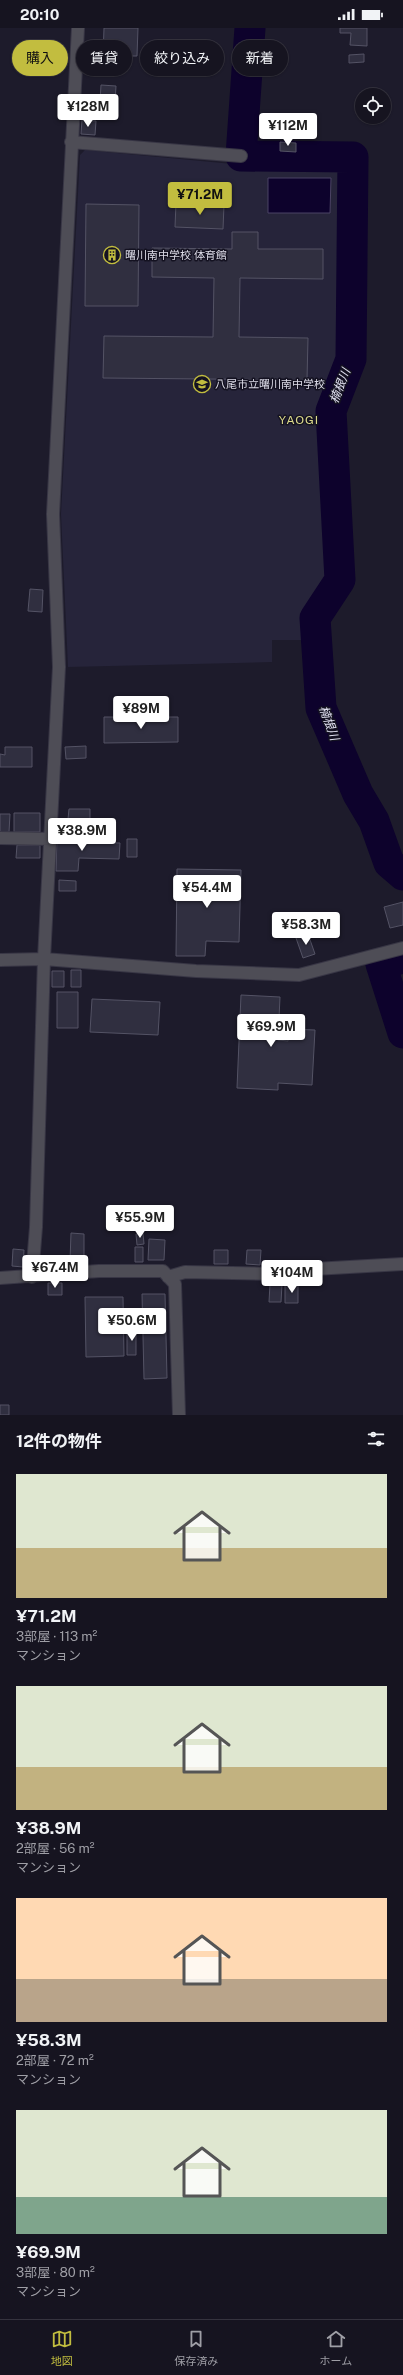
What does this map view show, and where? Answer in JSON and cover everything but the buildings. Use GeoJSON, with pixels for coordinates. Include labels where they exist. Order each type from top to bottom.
{"type":"FeatureCollection","features":[{"type":"Feature","properties":{"kind":"street"},"geometry":{"type":"LineString","coordinates":[[32,1277],[36,1227],[44,959],[59,667],[53,514],[78,28]]}},
{"type":"Feature","properties":{"kind":"street"},"geometry":{"type":"LineString","coordinates":[[72,142],[241,156]]}},
{"type":"Feature","properties":{"kind":"street"},"geometry":{"type":"LineString","coordinates":[[0,838],[51,839]]}},
{"type":"Feature","properties":{"kind":"street"},"geometry":{"type":"LineString","coordinates":[[0,960],[44,959],[196,971],[300,975],[403,948]]}},
{"type":"Feature","properties":{"kind":"street"},"geometry":{"type":"LineString","coordinates":[[168,1277],[185,1272],[273,1274],[296,1270],[403,1264]]}},
{"type":"Feature","properties":{"kind":"street"},"geometry":{"type":"LineString","coordinates":[[0,1278],[100,1272],[163,1271],[175,1284],[180,1415]]}},
{"type":"Feature","properties":{"kind":"shaded area","name":"八尾市立曙川南中学校"},"geometry":{"type":"Polygon","coordinates":[[[85,150],[243,165],[350,162],[347,359],[327,410],[336,573],[312,618],[310,640],[272,640],[272,662],[68,667],[61,514],[80,155],[85,150]]]}},
{"type":"Feature","properties":{"kind":"shaded area"},"geometry":{"type":"Polygon","coordinates":[[[268,178],[331,178],[330,213],[268,213],[268,178]]]}},
{"type":"Feature","properties":{"kind":"waterway","name":"楠根川"},"geometry":{"type":"LineString","coordinates":[[250,28],[241,156],[353,157],[351,359],[331,411],[340,580],[315,618],[321,708],[358,794],[374,821],[389,863],[403,875]]}},
{"type":"Feature","properties":{"kind":"waterway","name":"楠根川"},"geometry":{"type":"LineString","coordinates":[[403,958],[381,964],[403,1033]]}},
{"type":"Feature","properties":{"kind":"place","name":"曙川南中学校 体育館"},"geometry":{"type":"Point","coordinates":[112,255]}},
{"type":"Feature","properties":{"kind":"place","name":"八尾市立曙川南中学校"},"geometry":{"type":"Point","coordinates":[202,384]}},
{"type":"Feature","properties":{"kind":"district","name":"YAOGI"},"geometry":{"type":"Point","coordinates":[299,420]}}]}
